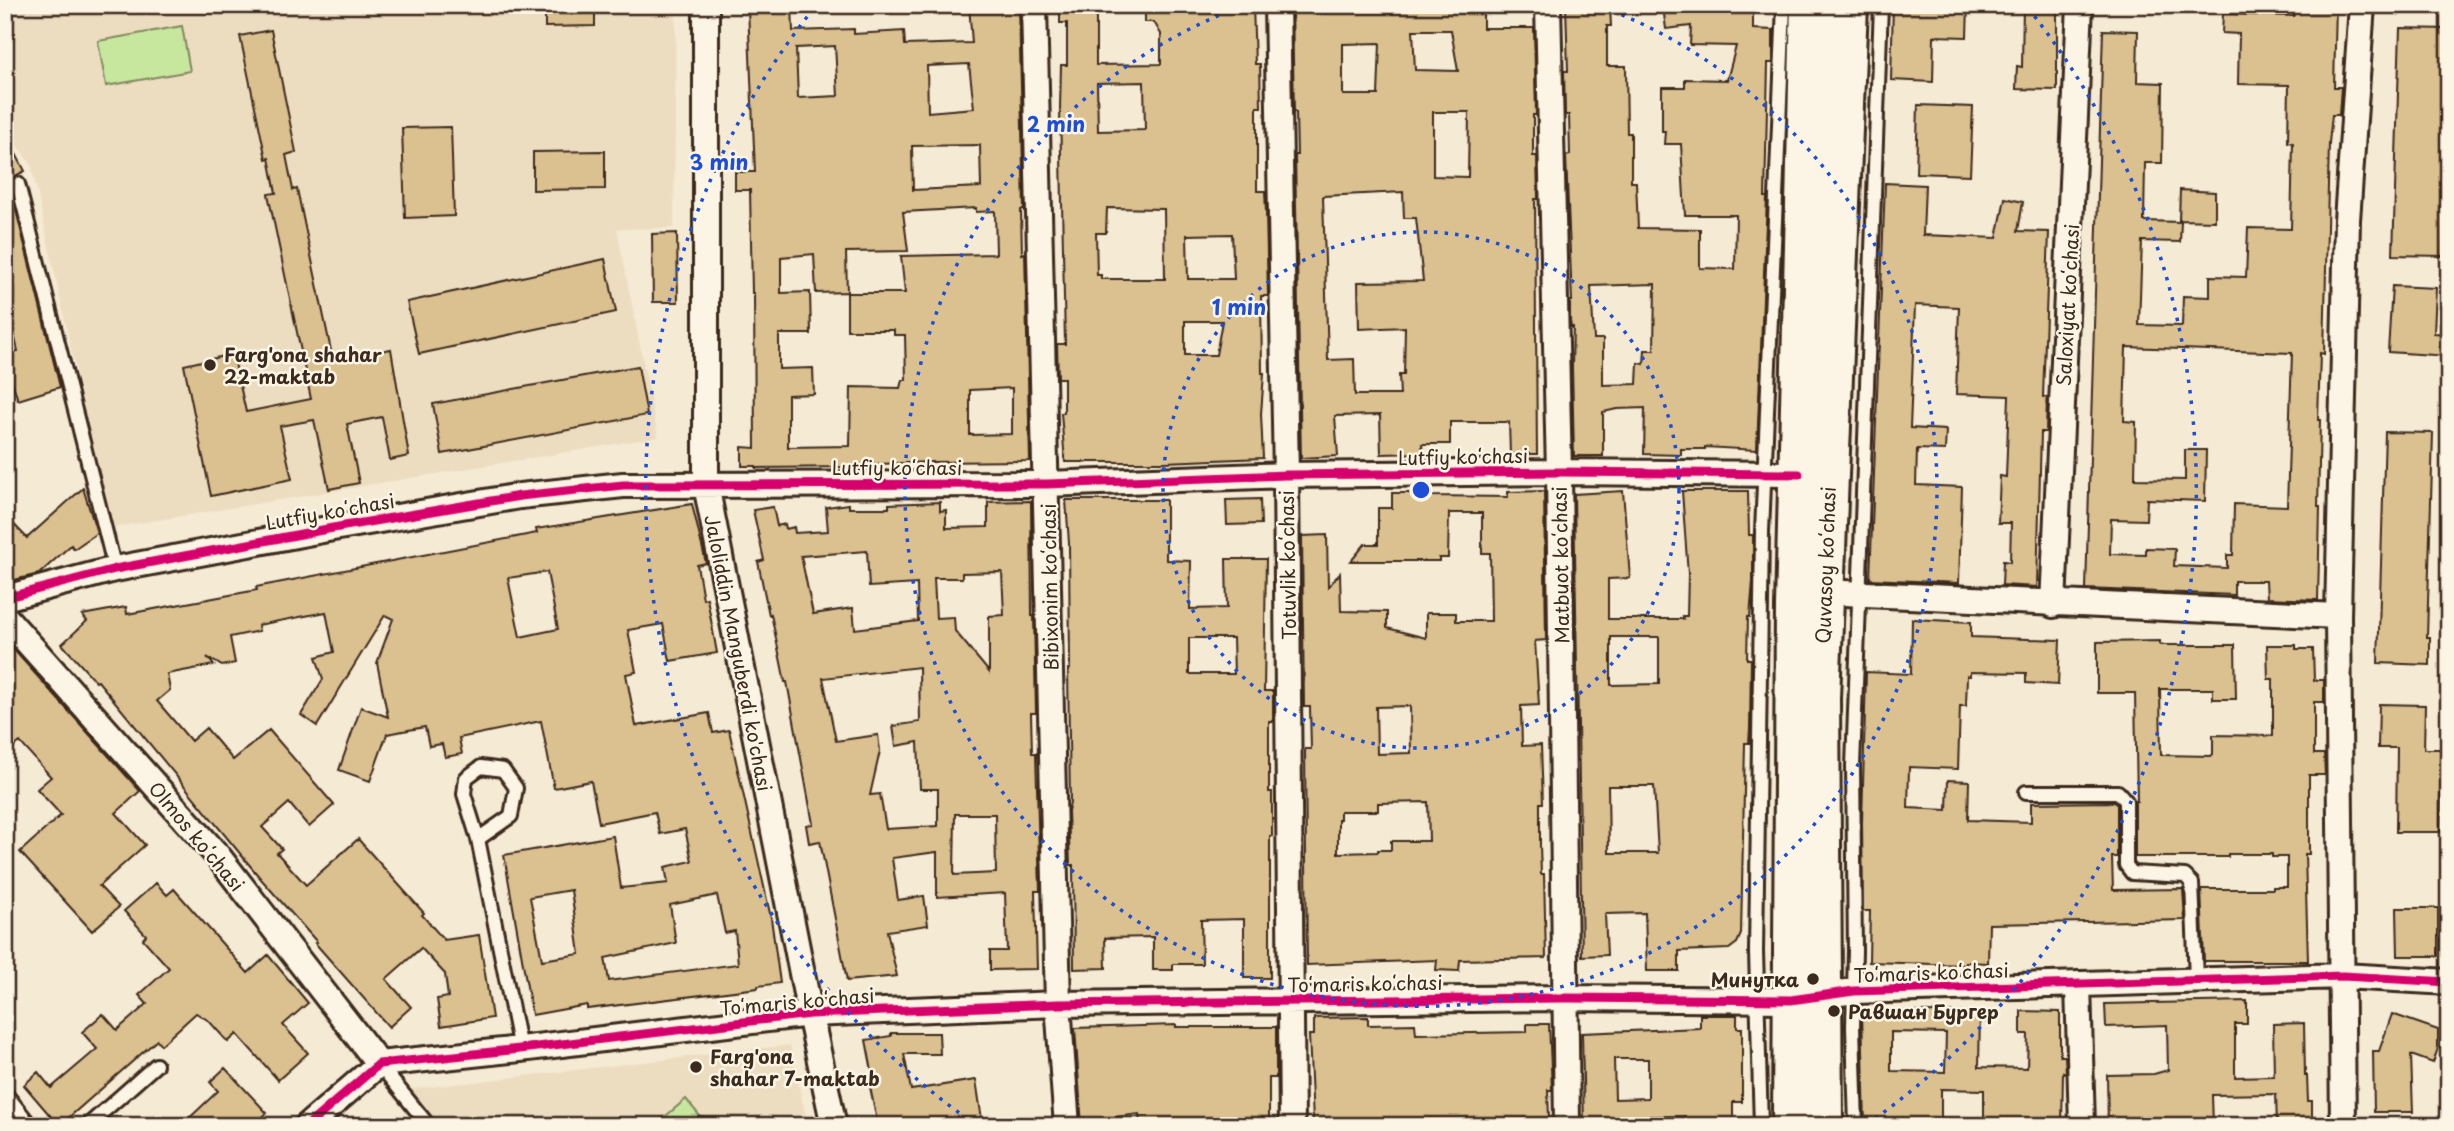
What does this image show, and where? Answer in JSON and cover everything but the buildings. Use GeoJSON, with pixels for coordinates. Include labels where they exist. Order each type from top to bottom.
{"type":"FeatureCollection","features":[{"type":"Feature","properties":{"kind":"main road","name":"Quvasoy koʻchasi"},"geometry":{"type":"LineString","coordinates":[[1810,5],[1782,474],[1795,607],[1806,996],[1823,1126]]}},
{"type":"Feature","properties":{"kind":"main road","name":"Quvasoy koʻchasi"},"geometry":{"type":"LineString","coordinates":[[1792,1126],[1806,996],[1820,698],[1835,602],[1848,5]]}},
{"type":"Feature","properties":{"kind":"street","name":"Jaloliddin Manguberdi ko'chasi"},"geometry":{"type":"LineString","coordinates":[[706,5],[706,485],[834,1126]]}},
{"type":"Feature","properties":{"kind":"street","name":"Bibixonim koʻchasi"},"geometry":{"type":"LineString","coordinates":[[1034,5],[1058,1004],[1067,1126]]}},
{"type":"Feature","properties":{"kind":"street","name":"Totuvlik koʻchasi"},"geometry":{"type":"LineString","coordinates":[[1277,5],[1286,475],[1292,1126]]}},
{"type":"Feature","properties":{"kind":"street","name":"Matbuot koʻchasi"},"geometry":{"type":"LineString","coordinates":[[1548,5],[1559,472],[1567,1126]]}},
{"type":"Feature","properties":{"kind":"street","name":"Saloxiyat koʻchasi"},"geometry":{"type":"LineString","coordinates":[[2053,605],[2080,5]]}},
{"type":"Feature","properties":{"kind":"street"},"geometry":{"type":"LineString","coordinates":[[2343,1126],[2338,617],[2347,220],[2362,5]]}},
{"type":"Feature","properties":{"kind":"street","name":"Lutfiy koʻchasi"},"geometry":{"type":"LineString","coordinates":[[5,598],[114,569],[333,528],[520,496],[623,485],[1046,484],[1286,475],[1559,472],[1782,474]]}},
{"type":"Feature","properties":{"kind":"street"},"geometry":{"type":"LineString","coordinates":[[1835,602],[2053,605],[2338,617]]}},
{"type":"Feature","properties":{"kind":"street","name":"Olmos koʻchasi"},"geometry":{"type":"LineString","coordinates":[[5,617],[218,856],[379,1064]]}},
{"type":"Feature","properties":{"kind":"street","name":"Toʻmaris koʻchasi"},"geometry":{"type":"LineString","coordinates":[[379,1064],[810,1014],[1058,1004],[1806,996],[2196,979],[2343,976],[2449,982]]}},
{"type":"Feature","properties":{"kind":"street"},"geometry":{"type":"LineString","coordinates":[[2078,984],[2082,1126]]}},
{"type":"Feature","properties":{"kind":"street"},"geometry":{"type":"LineString","coordinates":[[307,1126],[379,1064]]}},
{"type":"Feature","properties":{"kind":"lane"},"geometry":{"type":"LineString","coordinates":[[1782,474],[1784,5]]}},
{"type":"Feature","properties":{"kind":"lane"},"geometry":{"type":"LineString","coordinates":[[1835,602],[1881,5]]}},
{"type":"Feature","properties":{"kind":"lane"},"geometry":{"type":"LineString","coordinates":[[18,184],[114,569]]}},
{"type":"Feature","properties":{"kind":"lane"},"geometry":{"type":"LineString","coordinates":[[478,839],[511,816],[516,788],[503,770],[481,767],[466,778],[464,794],[478,839],[520,1049]]}},
{"type":"Feature","properties":{"kind":"lane"},"geometry":{"type":"LineString","coordinates":[[2026,792],[2118,792],[2126,801],[2126,865],[2132,873],[2185,876],[2192,883],[2196,979]]}},
{"type":"Feature","properties":{"kind":"lane"},"geometry":{"type":"LineString","coordinates":[[1761,1126],[1806,996]]}},
{"type":"Feature","properties":{"kind":"lane"},"geometry":{"type":"LineString","coordinates":[[1806,996],[1856,1126]]}},
{"type":"Feature","properties":{"kind":"lane"},"geometry":{"type":"LineString","coordinates":[[379,1064],[429,1126]]}},
{"type":"Feature","properties":{"kind":"lane"},"geometry":{"type":"LineString","coordinates":[[87,1126],[156,1065]]}},
{"type":"Feature","properties":{"kind":"lane"},"geometry":{"type":"LineString","coordinates":[[5,1093],[32,1126]]}},
{"type":"Feature","properties":{"kind":"shaded area"},"geometry":{"type":"Polygon","coordinates":[[[5,5],[676,5],[674,228],[617,229],[658,437],[110,528],[31,164],[5,130],[5,5]]]}},
{"type":"Feature","properties":{"kind":"shaded area","name":"Farg'ona shahar 7-maktab"},"geometry":{"type":"Polygon","coordinates":[[[790,1045],[808,1126],[435,1126],[404,1090],[790,1045]]]}},
{"type":"Feature","properties":{"kind":"green space"},"geometry":{"type":"Polygon","coordinates":[[[182,26],[190,71],[106,86],[98,41],[182,26]]]}},
{"type":"Feature","properties":{"kind":"green space"},"geometry":{"type":"Polygon","coordinates":[[[686,1099],[708,1126],[654,1126],[686,1099]]]}},
{"type":"Feature","properties":{"kind":"cycle path"},"geometry":{"type":"LineString","coordinates":[[5,598],[115,569],[333,528],[520,496],[623,485],[1047,484],[1286,475],[1559,472],[1799,474]]}},
{"type":"Feature","properties":{"kind":"cycle path"},"geometry":{"type":"LineString","coordinates":[[307,1126],[379,1064],[810,1014],[1058,1004],[1565,998],[1791,1000],[1854,991],[2343,976],[2449,982]]}},
{"type":"Feature","properties":{"kind":"place","name":"Farg'ona shahar 22-maktab"},"geometry":{"type":"Point","coordinates":[210,365]}},
{"type":"Feature","properties":{"kind":"place","name":"Минутка"},"geometry":{"type":"Point","coordinates":[1813,979]}},
{"type":"Feature","properties":{"kind":"place","name":"Равшан Бургер"},"geometry":{"type":"Point","coordinates":[1834,1011]}},
{"type":"Feature","properties":{"kind":"place","name":"Farg'ona shahar 7-maktab"},"geometry":{"type":"Point","coordinates":[696,1067]}}]}
